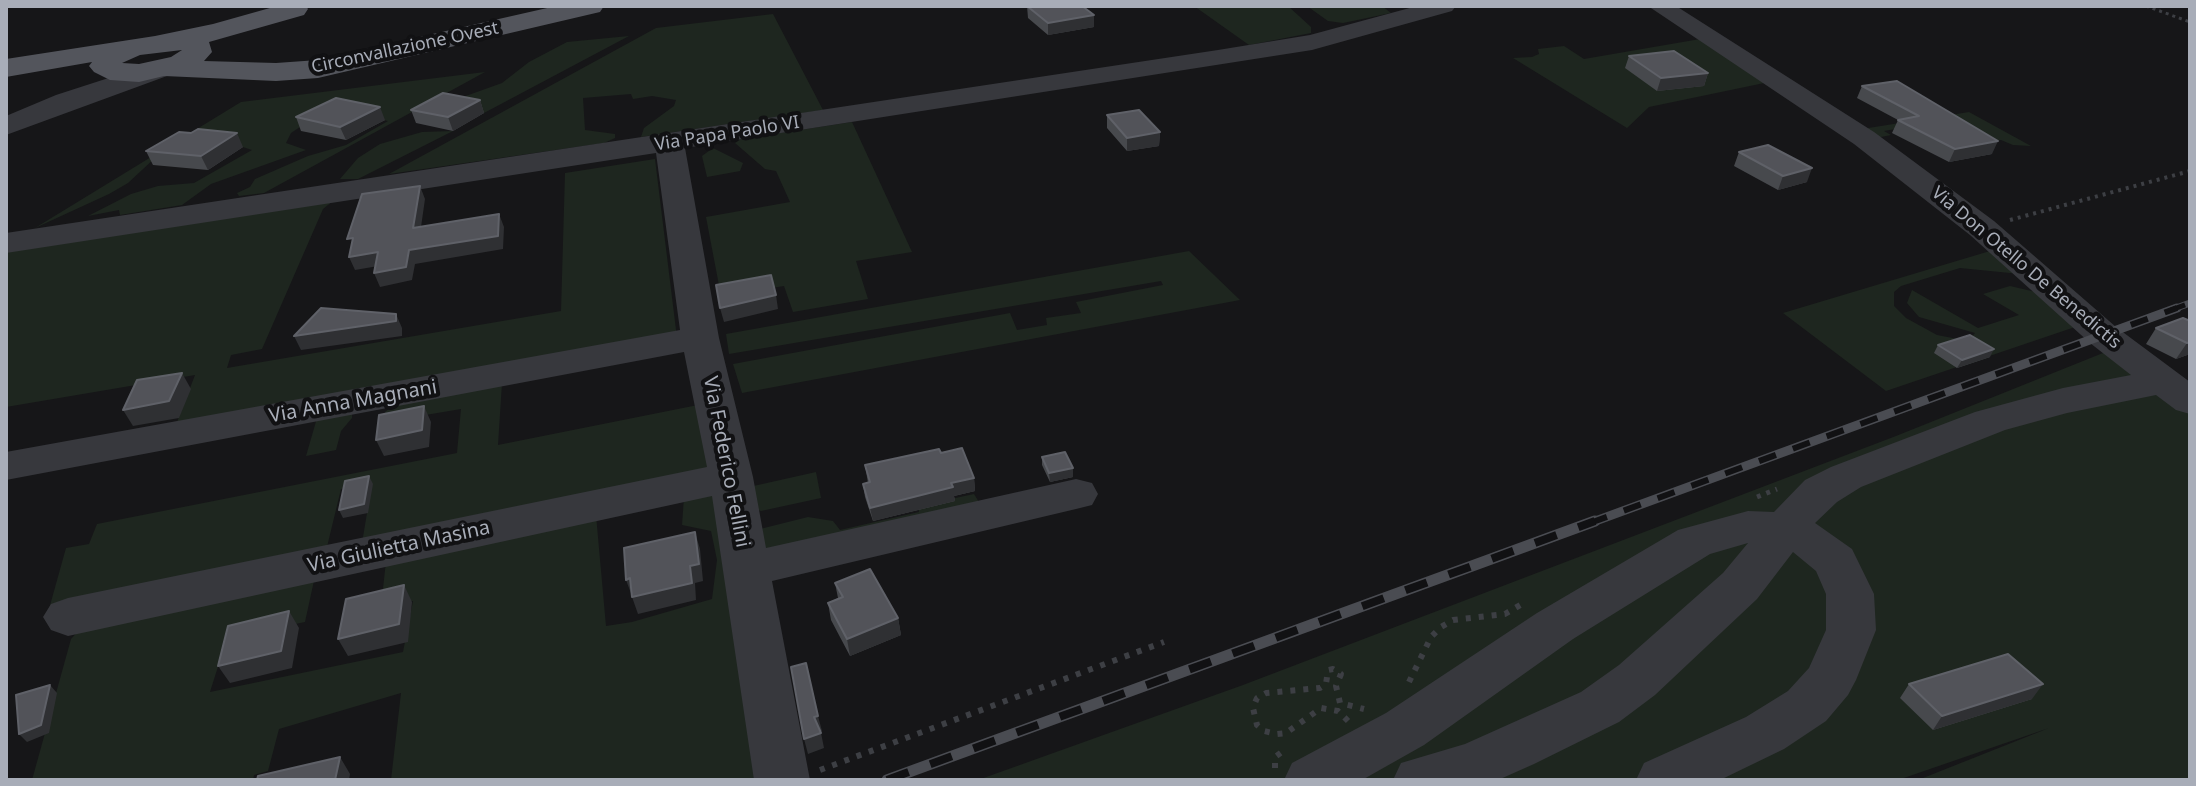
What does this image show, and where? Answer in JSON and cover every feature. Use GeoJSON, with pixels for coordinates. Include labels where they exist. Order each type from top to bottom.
{"type":"FeatureCollection","features":[{"type":"Feature","properties":{"kind":"main road","name":"Circonvallazione Ovest"},"geometry":{"type":"LineString","coordinates":[[178,57],[276,72],[318,69],[591,6]]}},
{"type":"Feature","properties":{"kind":"main road"},"geometry":{"type":"LineString","coordinates":[[6,69],[107,68],[122,73],[216,47],[300,8]]}},
{"type":"Feature","properties":{"kind":"main road"},"geometry":{"type":"LineString","coordinates":[[6,69],[178,57]]}},
{"type":"Feature","properties":{"kind":"street","name":"Via Papa Paolo VI"},"geometry":{"type":"LineString","coordinates":[[6,243],[1312,42],[1444,6]]}},
{"type":"Feature","properties":{"kind":"street","name":"Via Don Otello De Benedictis"},"geometry":{"type":"LineString","coordinates":[[1660,6],[1864,138],[1982,228],[2045,286],[2177,391]]}},
{"type":"Feature","properties":{"kind":"street"},"geometry":{"type":"LineString","coordinates":[[6,126],[178,57]]}},
{"type":"Feature","properties":{"kind":"street"},"geometry":{"type":"LineString","coordinates":[[66,101],[107,68]]}},
{"type":"Feature","properties":{"kind":"street","name":"Via Federico Fellini"},"geometry":{"type":"LineString","coordinates":[[669,143],[700,338],[731,477],[747,570],[795,777]]}},
{"type":"Feature","properties":{"kind":"street","name":"Via Anna Magnani"},"geometry":{"type":"LineString","coordinates":[[6,466],[700,338]]}},
{"type":"Feature","properties":{"kind":"street"},"geometry":{"type":"LineString","coordinates":[[1421,780],[1472,766],[1600,707],[1646,671],[1740,586],[1784,529],[1821,491],[1880,462],[2030,409],[2177,391]]}},
{"type":"Feature","properties":{"kind":"street","name":"Via Giulietta Masina"},"geometry":{"type":"LineString","coordinates":[[68,617],[731,477]]}},
{"type":"Feature","properties":{"kind":"street"},"geometry":{"type":"LineString","coordinates":[[747,570],[1076,494]]}},
{"type":"Feature","properties":{"kind":"street"},"geometry":{"type":"LineString","coordinates":[[1312,780],[1405,729],[1555,626],[1671,554],[1711,535],[1748,527],[1784,529],[1803,536],[1822,550],[1844,575],[1850,594],[1851,630],[1830,680],[1807,706],[1765,733],[1664,780]]}},
{"type":"Feature","properties":{"kind":"path"},"geometry":{"type":"LineString","coordinates":[[2146,6],[2190,22]]}},
{"type":"Feature","properties":{"kind":"path"},"geometry":{"type":"LineString","coordinates":[[1982,228],[2190,171]]}},
{"type":"Feature","properties":{"kind":"path"},"geometry":{"type":"LineString","coordinates":[[795,777],[1164,642]]}},
{"type":"Feature","properties":{"kind":"shaded area"},"geometry":{"type":"Polygon","coordinates":[[[1194,6],[1288,6],[1311,27],[1311,33],[1249,45],[1194,6]]]}},
{"type":"Feature","properties":{"kind":"shaded area"},"geometry":{"type":"Polygon","coordinates":[[[1307,6],[1382,6],[1391,13],[1343,23],[1328,21],[1307,6]]]}},
{"type":"Feature","properties":{"kind":"shaded area"},"geometry":{"type":"Polygon","coordinates":[[[773,14],[823,110],[641,137],[644,128],[674,106],[676,100],[652,96],[633,99],[631,94],[583,98],[585,130],[615,134],[615,138],[604,143],[389,174],[656,28],[773,14]]]}},
{"type":"Feature","properties":{"kind":"shaded area"},"geometry":{"type":"Polygon","coordinates":[[[629,36],[484,113],[463,97],[502,83],[529,62],[567,42],[629,36]]]}},
{"type":"Feature","properties":{"kind":"shaded area"},"geometry":{"type":"Polygon","coordinates":[[[1706,38],[1769,82],[1649,107],[1627,128],[1513,58],[1532,57],[1539,54],[1538,49],[1564,46],[1584,59],[1706,38]]]}},
{"type":"Feature","properties":{"kind":"shaded area"},"geometry":{"type":"Polygon","coordinates":[[[485,72],[264,193],[239,196],[237,193],[250,187],[255,179],[308,156],[346,145],[388,121],[341,111],[306,123],[291,133],[286,143],[306,150],[211,184],[182,205],[120,215],[119,210],[88,216],[131,194],[158,186],[194,183],[252,150],[243,147],[156,157],[128,183],[35,228],[241,102],[485,72]]]}},
{"type":"Feature","properties":{"kind":"shaded area"},"geometry":{"type":"Polygon","coordinates":[[[1969,112],[2031,146],[2013,145],[2001,140],[1981,143],[1929,123],[1884,131],[1891,135],[1876,138],[1862,129],[1969,112]]]}},
{"type":"Feature","properties":{"kind":"shaded area"},"geometry":{"type":"Polygon","coordinates":[[[852,122],[912,252],[856,261],[868,299],[793,312],[784,286],[721,296],[706,217],[790,202],[776,171],[765,169],[735,143],[741,139],[852,122]]]}},
{"type":"Feature","properties":{"kind":"shaded area"},"geometry":{"type":"Polygon","coordinates":[[[453,131],[358,179],[340,179],[358,158],[380,144],[422,132],[453,131]]]}},
{"type":"Feature","properties":{"kind":"shaded area"},"geometry":{"type":"Polygon","coordinates":[[[713,148],[743,163],[740,171],[707,177],[702,156],[713,148]]]}},
{"type":"Feature","properties":{"kind":"shaded area"},"geometry":{"type":"Polygon","coordinates":[[[655,159],[677,338],[174,430],[195,375],[6,407],[6,248],[334,200],[323,209],[262,349],[231,355],[227,368],[561,311],[565,173],[655,159]]]}},
{"type":"Feature","properties":{"kind":"shaded area"},"geometry":{"type":"Polygon","coordinates":[[[1189,251],[1240,300],[742,393],[733,364],[1010,313],[1017,330],[1047,325],[1046,318],[1081,313],[1076,302],[1163,285],[1161,281],[729,354],[726,334],[1189,251]]]}},
{"type":"Feature","properties":{"kind":"shaded area"},"geometry":{"type":"Polygon","coordinates":[[[1990,251],[2020,274],[1960,268],[1901,286],[1894,292],[1894,306],[1906,318],[1937,335],[1968,341],[1975,333],[1919,317],[1907,303],[1912,290],[1978,328],[2019,315],[1983,294],[2010,286],[2040,293],[2078,326],[1886,391],[1783,313],[1990,251]]]}},
{"type":"Feature","properties":{"kind":"shaded area"},"geometry":{"type":"Polygon","coordinates":[[[2113,349],[2190,412],[2190,780],[1918,780],[2049,728],[1898,780],[978,780],[1243,685],[1896,436],[2113,349]]]}},
{"type":"Feature","properties":{"kind":"shaded area"},"geometry":{"type":"Polygon","coordinates":[[[502,383],[498,445],[698,405],[709,470],[362,543],[372,483],[341,489],[326,551],[49,609],[66,548],[89,544],[97,524],[457,453],[461,409],[390,421],[384,419],[385,412],[395,404],[502,383]]]}},
{"type":"Feature","properties":{"kind":"shaded area"},"geometry":{"type":"Polygon","coordinates":[[[352,411],[352,418],[341,431],[336,450],[306,456],[317,418],[352,411]]]}},
{"type":"Feature","properties":{"kind":"shaded area"},"geometry":{"type":"Polygon","coordinates":[[[816,472],[821,498],[761,511],[752,508],[749,487],[816,472]]]}},
{"type":"Feature","properties":{"kind":"shaded area"},"geometry":{"type":"Polygon","coordinates":[[[719,491],[759,780],[391,780],[401,693],[279,729],[268,771],[254,775],[253,780],[32,780],[71,639],[84,625],[315,576],[305,622],[227,638],[210,692],[403,652],[413,601],[381,607],[386,561],[596,515],[606,626],[632,622],[712,599],[717,560],[711,531],[682,525],[684,497],[719,491]]]}},
{"type":"Feature","properties":{"kind":"shaded area"},"geometry":{"type":"Polygon","coordinates":[[[974,494],[982,507],[758,559],[756,530],[808,517],[833,521],[840,530],[919,512],[918,506],[974,494]]]}},
{"type":"Feature","properties":{"kind":"building"},"geometry":{"type":"Polygon","coordinates":[[[1027,6],[1082,6],[1094,15],[1048,23],[1027,6]]]}},
{"type":"Feature","properties":{"kind":"building"},"geometry":{"type":"Polygon","coordinates":[[[1674,51],[1708,73],[1661,78],[1629,56],[1674,51]]]}},
{"type":"Feature","properties":{"kind":"building"},"geometry":{"type":"Polygon","coordinates":[[[1897,81],[1998,141],[1955,149],[1898,120],[1919,116],[1862,86],[1897,81]]]}},
{"type":"Feature","properties":{"kind":"building"},"geometry":{"type":"Polygon","coordinates":[[[443,93],[480,100],[448,117],[411,110],[443,93]]]}},
{"type":"Feature","properties":{"kind":"building"},"geometry":{"type":"Polygon","coordinates":[[[336,98],[380,107],[340,127],[296,117],[336,98]]]}},
{"type":"Feature","properties":{"kind":"building"},"geometry":{"type":"Polygon","coordinates":[[[1139,110],[1160,132],[1127,138],[1107,115],[1139,110]]]}},
{"type":"Feature","properties":{"kind":"building"},"geometry":{"type":"Polygon","coordinates":[[[198,129],[237,133],[201,156],[146,151],[179,132],[191,133],[198,129]]]}},
{"type":"Feature","properties":{"kind":"building"},"geometry":{"type":"Polygon","coordinates":[[[1768,145],[1812,168],[1783,176],[1739,152],[1768,145]]]}},
{"type":"Feature","properties":{"kind":"building"},"geometry":{"type":"Polygon","coordinates":[[[420,186],[413,228],[499,214],[498,236],[409,250],[406,267],[374,273],[378,252],[349,257],[353,238],[347,239],[362,194],[420,186]]]}},
{"type":"Feature","properties":{"kind":"building"},"geometry":{"type":"Polygon","coordinates":[[[771,275],[776,295],[720,308],[716,285],[771,275]]]}},
{"type":"Feature","properties":{"kind":"building"},"geometry":{"type":"Polygon","coordinates":[[[321,308],[396,314],[396,321],[294,336],[321,308]]]}},
{"type":"Feature","properties":{"kind":"building"},"geometry":{"type":"Polygon","coordinates":[[[2183,318],[2190,321],[2190,342],[2156,328],[2183,318]]]}},
{"type":"Feature","properties":{"kind":"building"},"geometry":{"type":"Polygon","coordinates":[[[1970,335],[1994,349],[1962,360],[1938,345],[1970,335]]]}},
{"type":"Feature","properties":{"kind":"building"},"geometry":{"type":"Polygon","coordinates":[[[182,373],[169,401],[123,410],[137,380],[182,373]]]}},
{"type":"Feature","properties":{"kind":"building"},"geometry":{"type":"Polygon","coordinates":[[[424,406],[422,430],[376,440],[379,415],[424,406]]]}},
{"type":"Feature","properties":{"kind":"building"},"geometry":{"type":"Polygon","coordinates":[[[962,448],[974,478],[951,483],[953,487],[870,508],[863,484],[870,482],[865,465],[939,449],[941,453],[962,448]]]}},
{"type":"Feature","properties":{"kind":"building"},"geometry":{"type":"Polygon","coordinates":[[[1065,452],[1073,468],[1049,473],[1042,457],[1065,452]]]}},
{"type":"Feature","properties":{"kind":"building"},"geometry":{"type":"Polygon","coordinates":[[[369,476],[364,504],[339,510],[345,481],[369,476]]]}},
{"type":"Feature","properties":{"kind":"building"},"geometry":{"type":"Polygon","coordinates":[[[695,532],[699,564],[690,566],[692,583],[632,597],[630,578],[626,580],[624,548],[695,532]]]}},
{"type":"Feature","properties":{"kind":"building"},"geometry":{"type":"Polygon","coordinates":[[[870,569],[898,618],[847,639],[828,603],[843,597],[835,583],[870,569]]]}},
{"type":"Feature","properties":{"kind":"building"},"geometry":{"type":"Polygon","coordinates":[[[404,585],[399,624],[338,639],[346,599],[404,585]]]}},
{"type":"Feature","properties":{"kind":"building"},"geometry":{"type":"Polygon","coordinates":[[[289,611],[281,651],[218,666],[228,626],[289,611]]]}},
{"type":"Feature","properties":{"kind":"building"},"geometry":{"type":"Polygon","coordinates":[[[2008,654],[2043,684],[1942,716],[1909,684],[2008,654]]]}},
{"type":"Feature","properties":{"kind":"building"},"geometry":{"type":"Polygon","coordinates":[[[806,663],[818,716],[814,717],[821,733],[804,739],[791,667],[806,663]]]}},
{"type":"Feature","properties":{"kind":"building"},"geometry":{"type":"Polygon","coordinates":[[[50,685],[41,725],[19,734],[16,695],[50,685]]]}},
{"type":"Feature","properties":{"kind":"building"},"geometry":{"type":"Polygon","coordinates":[[[340,757],[335,780],[257,780],[258,776],[340,757]]]}},
{"type":"Feature","properties":{"kind":"railway"},"geometry":{"type":"LineString","coordinates":[[2171,310],[2190,303]]}},
{"type":"Feature","properties":{"kind":"railway"},"geometry":{"type":"LineString","coordinates":[[1590,523],[2177,308]]}},
{"type":"Feature","properties":{"kind":"railway"},"geometry":{"type":"LineString","coordinates":[[887,780],[1595,521]]}}]}
